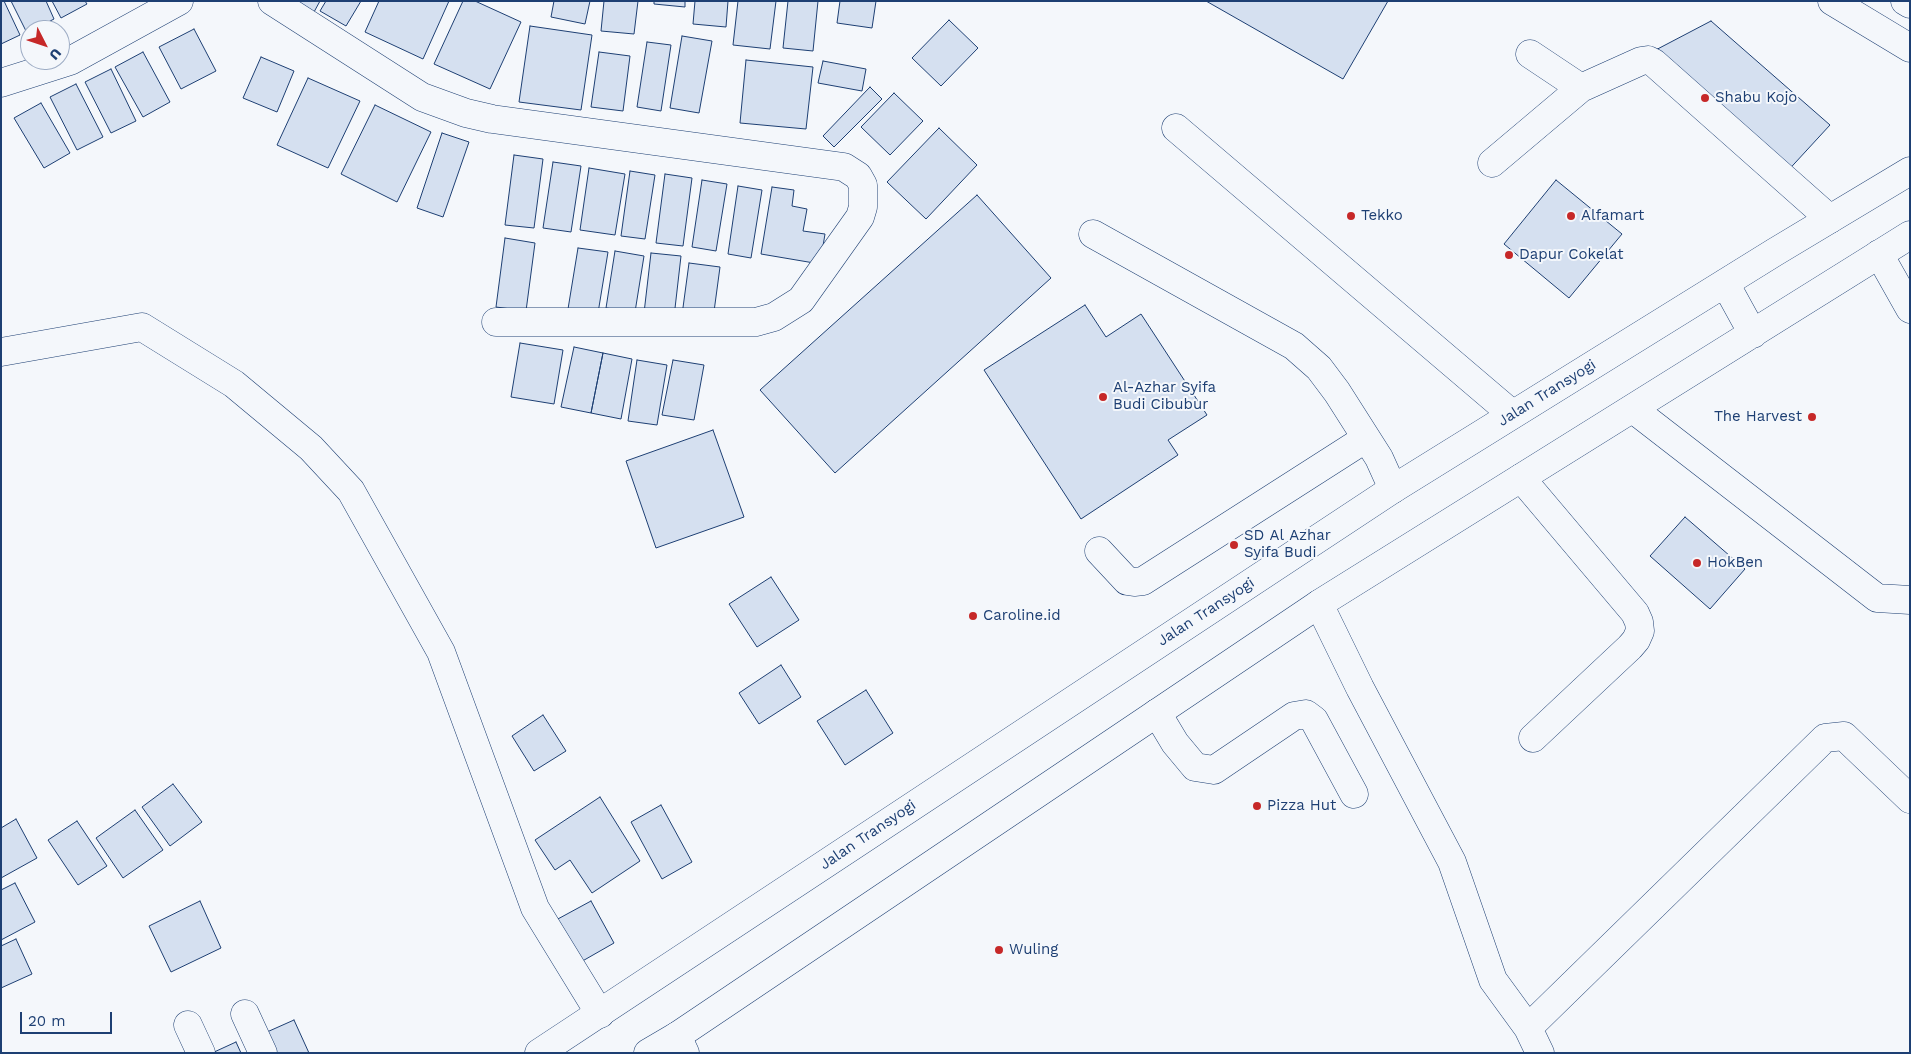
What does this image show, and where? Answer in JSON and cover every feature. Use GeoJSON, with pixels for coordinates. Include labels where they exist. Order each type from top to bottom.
{"type":"FeatureCollection","features":[{"type":"Feature","properties":{"kind":"main road"},"geometry":{"type":"LineString","coordinates":[[1,83],[70,61],[179,1]]}},
{"type":"Feature","properties":{"kind":"main road"},"geometry":{"type":"LineString","coordinates":[[272,1],[422,96],[466,113],[492,119],[844,166],[858,176],[863,185],[863,207],[860,217],[801,300],[774,317],[756,322],[496,322]]}},
{"type":"Feature","properties":{"kind":"main road"},"geometry":{"type":"LineString","coordinates":[[1832,1],[1910,48]]}},
{"type":"Feature","properties":{"kind":"main road"},"geometry":{"type":"LineString","coordinates":[[1905,1],[1910,4]]}},
{"type":"Feature","properties":{"kind":"main road"},"geometry":{"type":"LineString","coordinates":[[1530,54],[1581,88]]}},
{"type":"Feature","properties":{"kind":"main road"},"geometry":{"type":"LineString","coordinates":[[1492,163],[1581,88],[1641,61],[1648,60],[1654,63],[1830,219]]}},
{"type":"Feature","properties":{"kind":"main road"},"geometry":{"type":"LineString","coordinates":[[1176,128],[1512,414]]}},
{"type":"Feature","properties":{"kind":"main road","name":"Jalan Transyogi"},"geometry":{"type":"LineString","coordinates":[[539,1053],[1393,489],[1512,414],[1910,171]]}},
{"type":"Feature","properties":{"kind":"main road"},"geometry":{"type":"LineString","coordinates":[[1093,234],[1294,346],[1319,368],[1337,392],[1378,458],[1393,489]]}},
{"type":"Feature","properties":{"kind":"main road"},"geometry":{"type":"LineString","coordinates":[[666,1047],[1319,604],[1910,235]]}},
{"type":"Feature","properties":{"kind":"main road"},"geometry":{"type":"LineString","coordinates":[[1879,254],[1910,309]]}},
{"type":"Feature","properties":{"kind":"main road"},"geometry":{"type":"LineString","coordinates":[[1725,283],[1753,334]]}},
{"type":"Feature","properties":{"kind":"main road"},"geometry":{"type":"LineString","coordinates":[[1,352],[142,327],[234,384],[311,448],[351,491],[441,652],[535,908],[600,1014]]}},
{"type":"Feature","properties":{"kind":"main road"},"geometry":{"type":"LineString","coordinates":[[1633,409],[1877,598],[1910,600]]}},
{"type":"Feature","properties":{"kind":"main road"},"geometry":{"type":"LineString","coordinates":[[1100,551],[1127,581],[1143,581],[1365,439]]}},
{"type":"Feature","properties":{"kind":"main road"},"geometry":{"type":"LineString","coordinates":[[1521,478],[1635,613],[1639,622],[1640,632],[1630,647],[1533,738]]}},
{"type":"Feature","properties":{"kind":"main road"},"geometry":{"type":"LineString","coordinates":[[1319,604],[1360,688],[1452,862],[1493,980],[1528,1028],[1540,1053]]}},
{"type":"Feature","properties":{"kind":"main road"},"geometry":{"type":"LineString","coordinates":[[1157,713],[1175,743],[1195,767],[1214,770],[1294,716],[1306,714],[1314,720],[1354,794]]}},
{"type":"Feature","properties":{"kind":"main road"},"geometry":{"type":"LineString","coordinates":[[1528,1028],[1825,738],[1844,736],[1910,799]]}},
{"type":"Feature","properties":{"kind":"main road"},"geometry":{"type":"LineString","coordinates":[[245,1014],[263,1053]]}},
{"type":"Feature","properties":{"kind":"main road"},"geometry":{"type":"LineString","coordinates":[[188,1025],[201,1053]]}},
{"type":"Feature","properties":{"kind":"building"},"geometry":{"type":"Polygon","coordinates":[[[1,1],[4,1],[20,35],[1,44],[1,1]]]}},
{"type":"Feature","properties":{"kind":"building"},"geometry":{"type":"Polygon","coordinates":[[[11,1],[46,1],[54,19],[52,20],[20,20],[11,1]]]}},
{"type":"Feature","properties":{"kind":"building"},"geometry":{"type":"Polygon","coordinates":[[[52,1],[85,1],[87,4],[61,18],[52,1]]]}},
{"type":"Feature","properties":{"kind":"building"},"geometry":{"type":"Polygon","coordinates":[[[294,1],[320,1],[314,12],[294,1]]]}},
{"type":"Feature","properties":{"kind":"building"},"geometry":{"type":"Polygon","coordinates":[[[326,1],[361,1],[346,26],[320,11],[326,1]]]}},
{"type":"Feature","properties":{"kind":"building"},"geometry":{"type":"Polygon","coordinates":[[[379,1],[449,1],[423,59],[365,32],[379,1]]]}},
{"type":"Feature","properties":{"kind":"building"},"geometry":{"type":"Polygon","coordinates":[[[463,1],[475,1],[521,22],[490,89],[434,64],[463,1]]]}},
{"type":"Feature","properties":{"kind":"building"},"geometry":{"type":"Polygon","coordinates":[[[554,1],[590,1],[585,24],[551,17],[554,1]]]}},
{"type":"Feature","properties":{"kind":"building"},"geometry":{"type":"Polygon","coordinates":[[[604,1],[638,1],[634,34],[601,31],[604,1]]]}},
{"type":"Feature","properties":{"kind":"building"},"geometry":{"type":"Polygon","coordinates":[[[654,1],[685,1],[685,7],[654,4],[654,1]]]}},
{"type":"Feature","properties":{"kind":"building"},"geometry":{"type":"Polygon","coordinates":[[[695,1],[728,1],[726,27],[693,24],[695,1]]]}},
{"type":"Feature","properties":{"kind":"building"},"geometry":{"type":"Polygon","coordinates":[[[738,1],[776,1],[770,49],[733,45],[738,1]]]}},
{"type":"Feature","properties":{"kind":"building"},"geometry":{"type":"Polygon","coordinates":[[[788,1],[818,1],[813,51],[783,48],[788,1]]]}},
{"type":"Feature","properties":{"kind":"building"},"geometry":{"type":"Polygon","coordinates":[[[840,1],[876,1],[872,28],[837,23],[840,1]]]}},
{"type":"Feature","properties":{"kind":"building"},"geometry":{"type":"Polygon","coordinates":[[[1206,1],[1388,1],[1343,79],[1206,1]]]}},
{"type":"Feature","properties":{"kind":"building"},"geometry":{"type":"Polygon","coordinates":[[[949,20],[978,48],[941,86],[912,58],[949,20]]]}},
{"type":"Feature","properties":{"kind":"building"},"geometry":{"type":"Polygon","coordinates":[[[1711,21],[1830,125],[1783,176],[1648,54],[1711,21]]]}},
{"type":"Feature","properties":{"kind":"building"},"geometry":{"type":"Polygon","coordinates":[[[530,26],[592,35],[581,110],[519,102],[530,26]]]}},
{"type":"Feature","properties":{"kind":"building"},"geometry":{"type":"Polygon","coordinates":[[[194,29],[216,71],[181,89],[159,47],[194,29]]]}},
{"type":"Feature","properties":{"kind":"building"},"geometry":{"type":"Polygon","coordinates":[[[682,36],[712,41],[699,113],[670,108],[682,36]]]}},
{"type":"Feature","properties":{"kind":"building"},"geometry":{"type":"Polygon","coordinates":[[[647,42],[671,45],[661,111],[637,107],[647,42]]]}},
{"type":"Feature","properties":{"kind":"building"},"geometry":{"type":"Polygon","coordinates":[[[143,52],[170,102],[143,117],[115,67],[143,52]]]}},
{"type":"Feature","properties":{"kind":"building"},"geometry":{"type":"Polygon","coordinates":[[[599,52],[630,56],[623,111],[591,107],[599,52]]]}},
{"type":"Feature","properties":{"kind":"building"},"geometry":{"type":"Polygon","coordinates":[[[261,57],[294,71],[277,112],[243,98],[261,57]]]}},
{"type":"Feature","properties":{"kind":"building"},"geometry":{"type":"Polygon","coordinates":[[[746,60],[813,67],[806,129],[740,123],[746,60]]]}},
{"type":"Feature","properties":{"kind":"building"},"geometry":{"type":"Polygon","coordinates":[[[823,61],[866,69],[862,91],[818,83],[823,61]]]}},
{"type":"Feature","properties":{"kind":"building"},"geometry":{"type":"Polygon","coordinates":[[[111,69],[136,121],[111,133],[85,82],[111,69]]]}},
{"type":"Feature","properties":{"kind":"building"},"geometry":{"type":"Polygon","coordinates":[[[308,78],[360,101],[328,168],[277,145],[308,78]]]}},
{"type":"Feature","properties":{"kind":"building"},"geometry":{"type":"Polygon","coordinates":[[[76,84],[103,137],[77,150],[50,97],[76,84]]]}},
{"type":"Feature","properties":{"kind":"building"},"geometry":{"type":"Polygon","coordinates":[[[870,87],[882,99],[834,147],[823,136],[870,87]]]}},
{"type":"Feature","properties":{"kind":"building"},"geometry":{"type":"Polygon","coordinates":[[[894,93],[923,121],[890,155],[861,127],[894,93]]]}},
{"type":"Feature","properties":{"kind":"building"},"geometry":{"type":"Polygon","coordinates":[[[41,103],[70,153],[44,168],[14,118],[41,103]]]}},
{"type":"Feature","properties":{"kind":"building"},"geometry":{"type":"Polygon","coordinates":[[[375,105],[431,132],[397,202],[341,174],[375,105]]]}},
{"type":"Feature","properties":{"kind":"building"},"geometry":{"type":"Polygon","coordinates":[[[939,128],[977,165],[926,219],[887,182],[939,128]]]}},
{"type":"Feature","properties":{"kind":"building"},"geometry":{"type":"Polygon","coordinates":[[[442,133],[469,142],[443,217],[417,208],[442,133]]]}},
{"type":"Feature","properties":{"kind":"building"},"geometry":{"type":"Polygon","coordinates":[[[514,155],[543,159],[534,228],[505,225],[514,155]]]}},
{"type":"Feature","properties":{"kind":"building"},"geometry":{"type":"Polygon","coordinates":[[[553,162],[581,166],[571,232],[543,228],[553,162]]]}},
{"type":"Feature","properties":{"kind":"building"},"geometry":{"type":"Polygon","coordinates":[[[589,168],[625,174],[615,235],[580,230],[589,168]]]}},
{"type":"Feature","properties":{"kind":"building"},"geometry":{"type":"Polygon","coordinates":[[[630,171],[655,175],[645,239],[621,236],[630,171]]]}},
{"type":"Feature","properties":{"kind":"building"},"geometry":{"type":"Polygon","coordinates":[[[665,174],[692,178],[683,246],[656,243],[665,174]]]}},
{"type":"Feature","properties":{"kind":"building"},"geometry":{"type":"Polygon","coordinates":[[[702,180],[727,184],[716,251],[692,247],[702,180]]]}},
{"type":"Feature","properties":{"kind":"building"},"geometry":{"type":"Polygon","coordinates":[[[1556,180],[1622,234],[1569,298],[1504,244],[1556,180]]]}},
{"type":"Feature","properties":{"kind":"building"},"geometry":{"type":"Polygon","coordinates":[[[738,186],[762,190],[751,258],[728,254],[738,186]]]}},
{"type":"Feature","properties":{"kind":"building"},"geometry":{"type":"Polygon","coordinates":[[[772,187],[794,190],[792,206],[807,209],[803,231],[825,234],[820,264],[761,254],[772,187]]]}},
{"type":"Feature","properties":{"kind":"building"},"geometry":{"type":"Polygon","coordinates":[[[977,195],[1051,278],[835,473],[760,390],[977,195]]]}},
{"type":"Feature","properties":{"kind":"building"},"geometry":{"type":"Polygon","coordinates":[[[505,238],[535,243],[526,311],[496,307],[505,238]]]}},
{"type":"Feature","properties":{"kind":"building"},"geometry":{"type":"Polygon","coordinates":[[[578,248],[608,252],[598,313],[568,309],[578,248]]]}},
{"type":"Feature","properties":{"kind":"building"},"geometry":{"type":"Polygon","coordinates":[[[615,251],[644,256],[635,312],[606,308],[615,251]]]}},
{"type":"Feature","properties":{"kind":"building"},"geometry":{"type":"Polygon","coordinates":[[[651,253],[681,256],[674,317],[644,313],[651,253]]]}},
{"type":"Feature","properties":{"kind":"building"},"geometry":{"type":"Polygon","coordinates":[[[689,263],[720,267],[713,319],[682,315],[689,263]]]}},
{"type":"Feature","properties":{"kind":"building"},"geometry":{"type":"Polygon","coordinates":[[[1085,305],[1106,337],[1141,314],[1207,415],[1168,440],[1178,455],[1081,519],[984,370],[1085,305]]]}},
{"type":"Feature","properties":{"kind":"building"},"geometry":{"type":"Polygon","coordinates":[[[520,343],[563,350],[554,404],[511,397],[520,343]]]}},
{"type":"Feature","properties":{"kind":"building"},"geometry":{"type":"Polygon","coordinates":[[[574,347],[603,353],[591,413],[561,407],[574,347]]]}},
{"type":"Feature","properties":{"kind":"building"},"geometry":{"type":"Polygon","coordinates":[[[603,353],[632,359],[621,419],[591,413],[603,353]]]}},
{"type":"Feature","properties":{"kind":"building"},"geometry":{"type":"Polygon","coordinates":[[[637,360],[667,365],[657,425],[628,421],[637,360]]]}},
{"type":"Feature","properties":{"kind":"building"},"geometry":{"type":"Polygon","coordinates":[[[673,360],[704,365],[694,420],[662,415],[673,360]]]}},
{"type":"Feature","properties":{"kind":"building"},"geometry":{"type":"Polygon","coordinates":[[[713,430],[744,517],[656,548],[626,461],[713,430]]]}},
{"type":"Feature","properties":{"kind":"building","name":"HokBen"},"geometry":{"type":"Polygon","coordinates":[[[1685,517],[1745,569],[1710,609],[1650,556],[1685,517]]]}},
{"type":"Feature","properties":{"kind":"building"},"geometry":{"type":"Polygon","coordinates":[[[771,577],[799,620],[757,647],[729,604],[771,577]]]}},
{"type":"Feature","properties":{"kind":"building"},"geometry":{"type":"Polygon","coordinates":[[[781,665],[801,697],[759,724],[739,693],[781,665]]]}},
{"type":"Feature","properties":{"kind":"building"},"geometry":{"type":"Polygon","coordinates":[[[866,690],[893,733],[845,765],[817,721],[866,690]]]}},
{"type":"Feature","properties":{"kind":"building"},"geometry":{"type":"Polygon","coordinates":[[[543,715],[566,751],[534,771],[512,736],[543,715]]]}},
{"type":"Feature","properties":{"kind":"building"},"geometry":{"type":"Polygon","coordinates":[[[173,784],[202,822],[170,846],[142,807],[173,784]]]}},
{"type":"Feature","properties":{"kind":"building"},"geometry":{"type":"Polygon","coordinates":[[[600,797],[640,861],[592,893],[570,860],[555,870],[535,840],[600,797]]]}},
{"type":"Feature","properties":{"kind":"building"},"geometry":{"type":"Polygon","coordinates":[[[661,805],[692,862],[662,879],[631,822],[661,805]]]}},
{"type":"Feature","properties":{"kind":"building"},"geometry":{"type":"Polygon","coordinates":[[[135,810],[163,850],[123,878],[96,838],[135,810]]]}},
{"type":"Feature","properties":{"kind":"building"},"geometry":{"type":"Polygon","coordinates":[[[16,819],[37,858],[1,878],[1,828],[16,819]]]}},
{"type":"Feature","properties":{"kind":"building"},"geometry":{"type":"Polygon","coordinates":[[[77,821],[107,866],[78,885],[48,840],[77,821]]]}},
{"type":"Feature","properties":{"kind":"building"},"geometry":{"type":"Polygon","coordinates":[[[15,883],[35,922],[1,940],[1,890],[15,883]]]}},
{"type":"Feature","properties":{"kind":"building"},"geometry":{"type":"Polygon","coordinates":[[[200,901],[221,948],[171,972],[149,926],[200,901]]]}},
{"type":"Feature","properties":{"kind":"building"},"geometry":{"type":"Polygon","coordinates":[[[591,901],[614,943],[579,963],[556,920],[591,901]]]}},
{"type":"Feature","properties":{"kind":"building"},"geometry":{"type":"Polygon","coordinates":[[[16,939],[32,974],[1,988],[1,946],[16,939]]]}},
{"type":"Feature","properties":{"kind":"building"},"geometry":{"type":"Polygon","coordinates":[[[294,1020],[309,1053],[276,1053],[267,1032],[294,1020]]]}},
{"type":"Feature","properties":{"kind":"building"},"geometry":{"type":"Polygon","coordinates":[[[236,1042],[241,1053],[212,1053],[236,1042]]]}},
{"type":"Feature","properties":{"kind":"place","name":"Shabu Kojo"},"geometry":{"type":"Point","coordinates":[1705,98]}},
{"type":"Feature","properties":{"kind":"place","name":"Tekko"},"geometry":{"type":"Point","coordinates":[1351,216]}},
{"type":"Feature","properties":{"kind":"place","name":"Alfamart"},"geometry":{"type":"Point","coordinates":[1571,216]}},
{"type":"Feature","properties":{"kind":"place","name":"Dapur Cokelat"},"geometry":{"type":"Point","coordinates":[1509,255]}},
{"type":"Feature","properties":{"kind":"place","name":"Al-Azhar Syifa Budi Cibubur"},"geometry":{"type":"Point","coordinates":[1103,397]}},
{"type":"Feature","properties":{"kind":"place","name":"The Harvest"},"geometry":{"type":"Point","coordinates":[1812,417]}},
{"type":"Feature","properties":{"kind":"place","name":"SD Al Azhar Syifa Budi"},"geometry":{"type":"Point","coordinates":[1234,545]}},
{"type":"Feature","properties":{"kind":"place","name":"HokBen"},"geometry":{"type":"Point","coordinates":[1697,563]}},
{"type":"Feature","properties":{"kind":"place","name":"Caroline.id"},"geometry":{"type":"Point","coordinates":[973,616]}},
{"type":"Feature","properties":{"kind":"place","name":"Pizza Hut"},"geometry":{"type":"Point","coordinates":[1257,806]}},
{"type":"Feature","properties":{"kind":"place","name":"Wuling"},"geometry":{"type":"Point","coordinates":[999,950]}}]}
